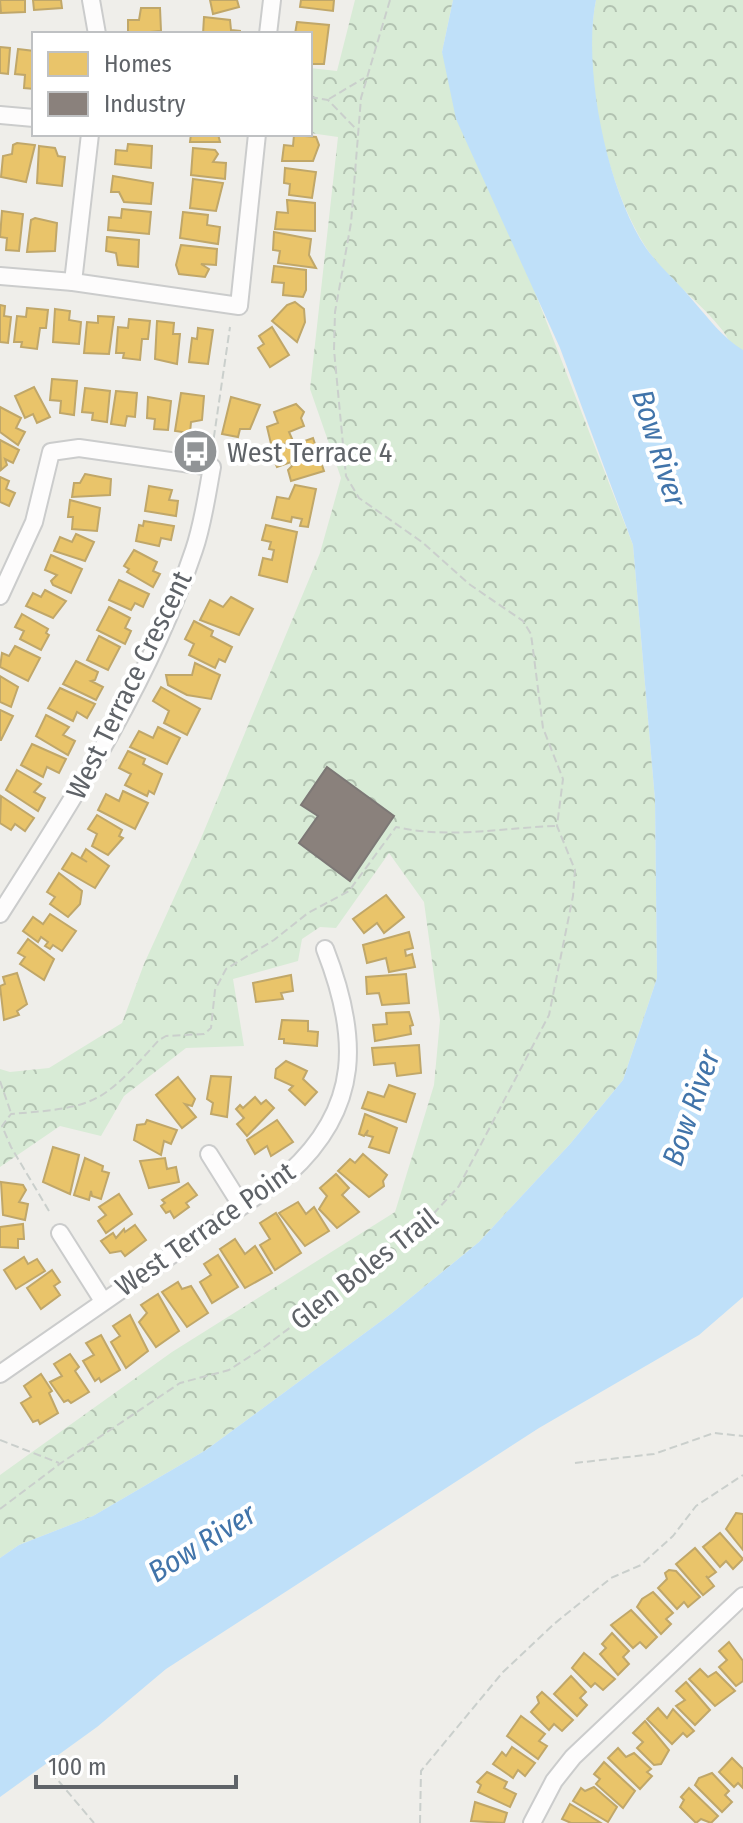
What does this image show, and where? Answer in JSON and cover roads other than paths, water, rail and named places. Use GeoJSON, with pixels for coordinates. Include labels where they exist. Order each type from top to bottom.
{"type":"FeatureCollection","features":[{"type":"Feature","properties":{"kind":"street"},"geometry":{"type":"LineString","coordinates":[[91,0],[97,32]]}},
{"type":"Feature","properties":{"kind":"street"},"geometry":{"type":"LineString","coordinates":[[268,32],[272,0]]}},
{"type":"Feature","properties":{"kind":"street"},"geometry":{"type":"LineString","coordinates":[[0,115],[32,118]]}},
{"type":"Feature","properties":{"kind":"street"},"geometry":{"type":"LineString","coordinates":[[73,282],[90,136]]}},
{"type":"Feature","properties":{"kind":"street"},"geometry":{"type":"LineString","coordinates":[[0,276],[73,282],[239,306],[257,136]]}},
{"type":"Feature","properties":{"kind":"street","name":"West Terrace Crescent"},"geometry":{"type":"LineString","coordinates":[[0,596],[34,522],[51,452],[79,448],[212,467],[195,548],[167,621],[91,771],[0,914]]}},
{"type":"Feature","properties":{"kind":"street","name":"West Terrace Point"},"geometry":{"type":"LineString","coordinates":[[0,1374],[288,1174],[315,1150],[334,1121],[344,1087],[346,1018],[340,989],[325,949]]}},
{"type":"Feature","properties":{"kind":"street"},"geometry":{"type":"LineString","coordinates":[[209,1154],[241,1205]]}},
{"type":"Feature","properties":{"kind":"street"},"geometry":{"type":"LineString","coordinates":[[60,1233],[103,1301]]}},
{"type":"Feature","properties":{"kind":"street"},"geometry":{"type":"LineString","coordinates":[[532,1823],[554,1781],[573,1757],[743,1596]]}},
{"type":"Feature","properties":{"kind":"water","name":"Bow River"},"geometry":{"type":"Polygon","coordinates":[[[453,0],[596,0],[592,59],[595,93],[609,162],[632,223],[652,255],[717,328],[743,350],[743,1297],[699,1335],[539,1428],[166,1669],[97,1727],[0,1797],[0,1558],[19,1545],[93,1516],[206,1450],[392,1313],[479,1242],[570,1144],[623,1080],[657,978],[655,800],[633,545],[560,348],[456,119],[442,52],[453,0]]]}},
{"type":"Feature","properties":{"kind":"place","name":"West Terrace 4"},"geometry":{"type":"Point","coordinates":[196,452]}}]}
